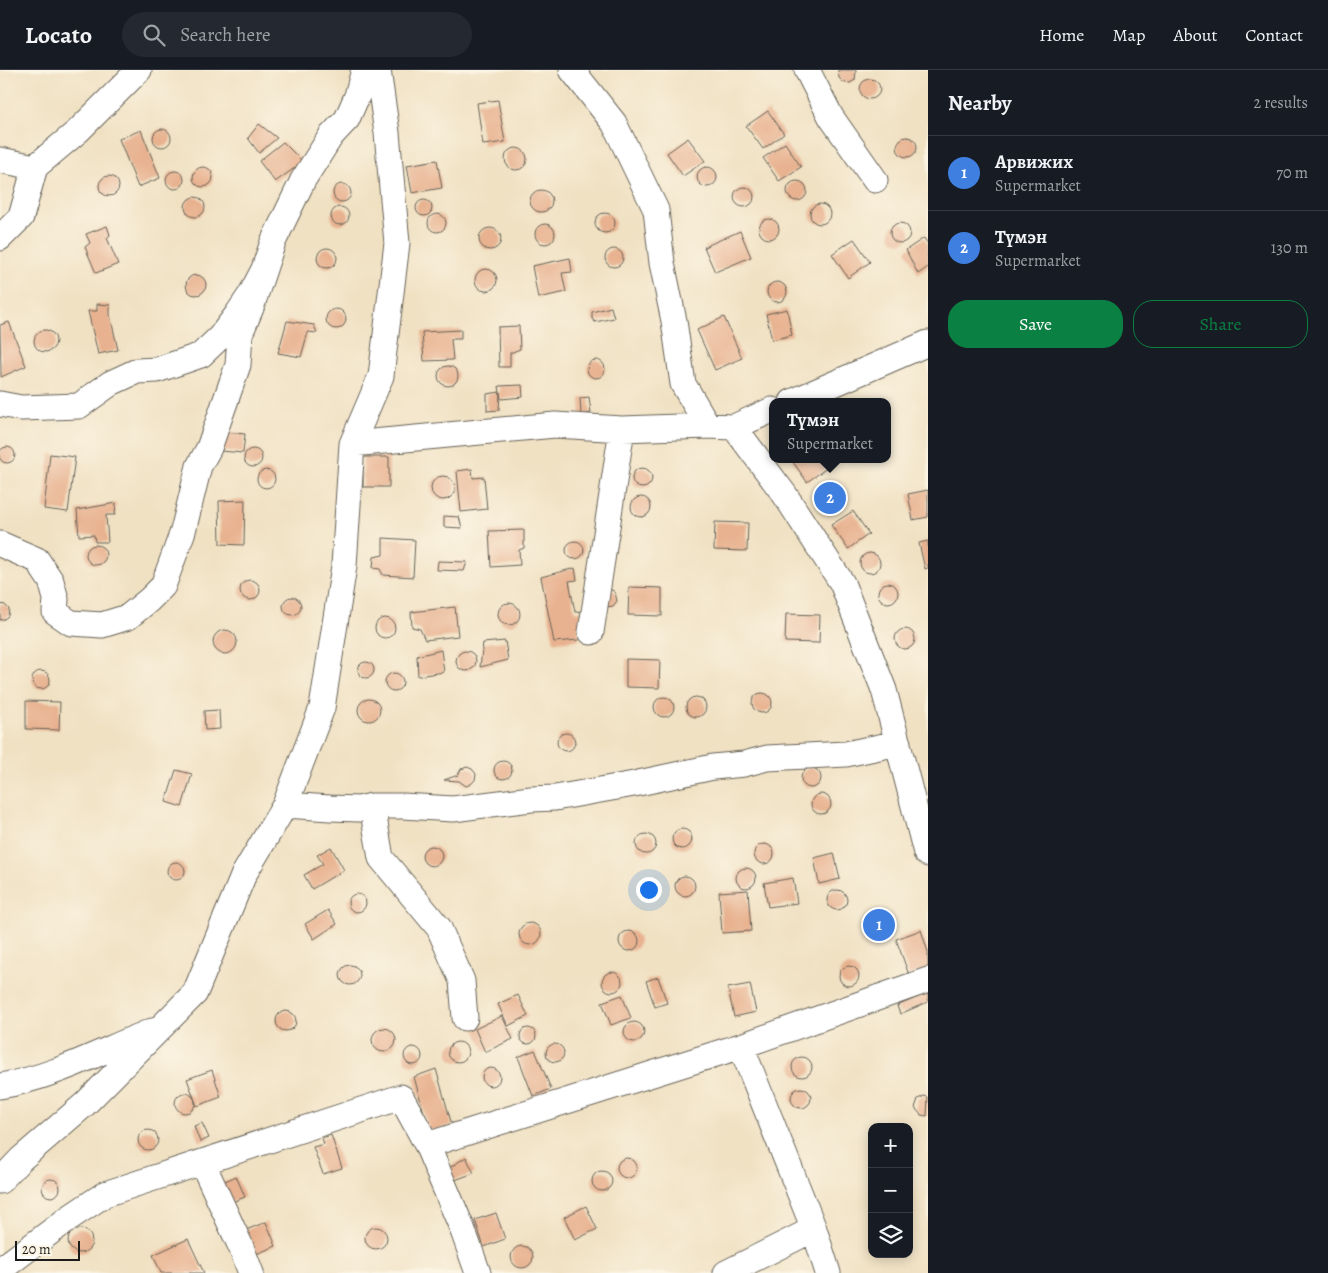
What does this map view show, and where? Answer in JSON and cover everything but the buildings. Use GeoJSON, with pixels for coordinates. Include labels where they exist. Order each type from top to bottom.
{"type":"FeatureCollection","features":[{"type":"Feature","properties":{"kind":"street"},"geometry":{"type":"LineString","coordinates":[[0,238],[21,217],[35,168],[78,131],[139,70]]}},
{"type":"Feature","properties":{"kind":"street"},"geometry":{"type":"LineString","coordinates":[[0,544],[37,560],[51,581],[56,599],[55,612],[71,623],[102,625],[128,616],[149,600],[163,586],[184,531],[199,466],[209,448],[238,365],[240,334],[252,308],[273,242],[302,180],[331,136],[347,119],[357,96],[364,70]]}},
{"type":"Feature","properties":{"kind":"street"},"geometry":{"type":"LineString","coordinates":[[0,1181],[21,1159],[85,1104],[195,993],[244,874],[285,805],[322,708],[344,566],[352,444],[380,376],[397,243],[387,133],[378,70]]}},
{"type":"Feature","properties":{"kind":"street"},"geometry":{"type":"LineString","coordinates":[[807,70],[831,117],[875,180]]}},
{"type":"Feature","properties":{"kind":"street"},"geometry":{"type":"LineString","coordinates":[[580,71],[614,124],[656,210],[662,263],[674,321],[683,384],[708,426]]}},
{"type":"Feature","properties":{"kind":"street"},"geometry":{"type":"LineString","coordinates":[[0,160],[35,168]]}},
{"type":"Feature","properties":{"kind":"street"},"geometry":{"type":"LineString","coordinates":[[0,404],[21,408],[79,406],[111,383],[137,371],[157,370],[201,354],[220,337],[236,316],[264,269]]}},
{"type":"Feature","properties":{"kind":"street"},"geometry":{"type":"LineString","coordinates":[[801,398],[928,344]]}},
{"type":"Feature","properties":{"kind":"street"},"geometry":{"type":"LineString","coordinates":[[352,444],[555,425],[622,429],[734,427],[769,411]]}},
{"type":"Feature","properties":{"kind":"street"},"geometry":{"type":"LineString","coordinates":[[734,427],[784,495],[842,583],[884,690],[926,853],[928,854]]}},
{"type":"Feature","properties":{"kind":"street"},"geometry":{"type":"LineString","coordinates":[[591,632],[622,429]]}},
{"type":"Feature","properties":{"kind":"street"},"geometry":{"type":"LineString","coordinates":[[285,805],[359,809],[372,806],[453,809],[555,798],[713,767],[744,764],[767,758],[846,754],[898,744]]}},
{"type":"Feature","properties":{"kind":"street"},"geometry":{"type":"LineString","coordinates":[[372,806],[381,858],[439,928],[462,981],[465,1018]]}},
{"type":"Feature","properties":{"kind":"street"},"geometry":{"type":"LineString","coordinates":[[426,1145],[741,1046],[928,980]]}},
{"type":"Feature","properties":{"kind":"street"},"geometry":{"type":"LineString","coordinates":[[0,1086],[18,1083],[55,1070],[155,1030],[195,993]]}},
{"type":"Feature","properties":{"kind":"street"},"geometry":{"type":"LineString","coordinates":[[741,1046],[814,1229],[828,1273]]}},
{"type":"Feature","properties":{"kind":"street"},"geometry":{"type":"LineString","coordinates":[[0,1270],[69,1218],[105,1194],[401,1097],[426,1145],[462,1228],[478,1273]]}},
{"type":"Feature","properties":{"kind":"street"},"geometry":{"type":"LineString","coordinates":[[202,1162],[251,1273]]}},
{"type":"Feature","properties":{"kind":"street"},"geometry":{"type":"LineString","coordinates":[[726,1273],[814,1229]]}},
{"type":"Feature","properties":{"kind":"place","name":"Түмэн"},"geometry":{"type":"Point","coordinates":[830,498]}},
{"type":"Feature","properties":{"kind":"place","name":"Арвижих"},"geometry":{"type":"Point","coordinates":[879,925]}}]}
